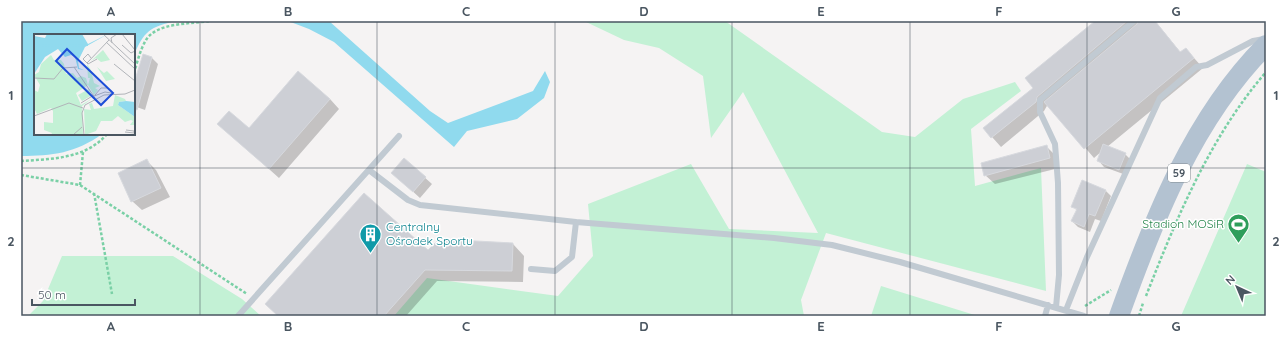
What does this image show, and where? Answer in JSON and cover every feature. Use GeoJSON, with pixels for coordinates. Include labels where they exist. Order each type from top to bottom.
{"type":"FeatureCollection","features":[{"type":"Feature","properties":{"kind":"main road","name":"59"},"geometry":{"type":"LineString","coordinates":[[1119,316],[1163,207],[1190,149],[1226,91],[1266,45]]}},
{"type":"Feature","properties":{"kind":"lane"},"geometry":{"type":"LineString","coordinates":[[1056,307],[1059,276],[1055,144],[1040,112],[1040,100],[1134,21]]}},
{"type":"Feature","properties":{"kind":"lane"},"geometry":{"type":"LineString","coordinates":[[1066,310],[1087,257],[1160,98],[1196,67],[1207,65],[1253,41],[1266,38]]}},
{"type":"Feature","properties":{"kind":"lane"},"geometry":{"type":"LineString","coordinates":[[238,316],[399,136]]}},
{"type":"Feature","properties":{"kind":"lane"},"geometry":{"type":"LineString","coordinates":[[369,170],[408,200],[420,205],[576,222],[774,238],[832,245],[900,262],[1084,316]]}},
{"type":"Feature","properties":{"kind":"lane"},"geometry":{"type":"LineString","coordinates":[[531,269],[555,271],[572,258],[576,222]]}},
{"type":"Feature","properties":{"kind":"lane"},"geometry":{"type":"LineString","coordinates":[[1045,316],[1048,305]]}},
{"type":"Feature","properties":{"kind":"path"},"geometry":{"type":"LineString","coordinates":[[135,70],[146,39],[153,33],[171,25],[210,21]]}},
{"type":"Feature","properties":{"kind":"path"},"geometry":{"type":"LineString","coordinates":[[1139,316],[1169,237],[1208,157],[1232,117],[1266,72]]}},
{"type":"Feature","properties":{"kind":"path"},"geometry":{"type":"LineString","coordinates":[[21,161],[64,158],[83,152],[100,142],[106,135]]}},
{"type":"Feature","properties":{"kind":"path"},"geometry":{"type":"LineString","coordinates":[[80,185],[83,152]]}},
{"type":"Feature","properties":{"kind":"path"},"geometry":{"type":"LineString","coordinates":[[21,175],[80,185],[253,298]]}},
{"type":"Feature","properties":{"kind":"path"},"geometry":{"type":"LineString","coordinates":[[94,193],[112,294]]}},
{"type":"Feature","properties":{"kind":"path"},"geometry":{"type":"LineString","coordinates":[[1069,302],[1084,306],[1112,290]]}},
{"type":"Feature","properties":{"kind":"green space"},"geometry":{"type":"Polygon","coordinates":[[[584,21],[725,21],[882,132],[915,137],[963,99],[1015,82],[1021,91],[971,129],[975,186],[1041,168],[1046,291],[826,233],[801,300],[804,316],[394,316],[427,278],[558,296],[593,256],[588,204],[691,164],[729,229],[818,233],[743,92],[711,138],[703,76],[659,48],[624,40],[584,21]]]}},
{"type":"Feature","properties":{"kind":"green space","name":"Stadion MOSiR"},"geometry":{"type":"Polygon","coordinates":[[[1247,164],[1266,172],[1266,316],[1181,316],[1247,164]]]}},
{"type":"Feature","properties":{"kind":"green space"},"geometry":{"type":"Polygon","coordinates":[[[62,256],[173,256],[242,299],[261,316],[28,316],[43,301],[62,256]]]}},
{"type":"Feature","properties":{"kind":"green space"},"geometry":{"type":"Polygon","coordinates":[[[881,286],[978,316],[871,316],[881,286]]]}},
{"type":"Feature","properties":{"kind":"water"},"geometry":{"type":"Polygon","coordinates":[[[21,21],[176,21],[160,25],[149,31],[141,40],[135,53],[135,34],[34,34],[34,135],[100,135],[83,145],[63,152],[21,156],[21,21]]]}},
{"type":"Feature","properties":{"kind":"water"},"geometry":{"type":"Polygon","coordinates":[[[288,21],[329,21],[430,111],[448,123],[533,91],[545,71],[550,82],[544,98],[517,119],[467,131],[454,147],[334,42],[309,29],[288,21]]]}},
{"type":"Feature","properties":{"kind":"building"},"geometry":{"type":"Polygon","coordinates":[[[1095,21],[1127,21],[1037,97],[1036,102],[991,138],[983,128],[1033,88],[1025,78],[1095,21]]]}},
{"type":"Feature","properties":{"kind":"building"},"geometry":{"type":"Polygon","coordinates":[[[1138,21],[1155,21],[1180,52],[1186,48],[1194,58],[1084,149],[1044,102],[1137,24],[1138,21]]]}},
{"type":"Feature","properties":{"kind":"building"},"geometry":{"type":"Polygon","coordinates":[[[143,54],[152,57],[137,110],[135,109],[135,80],[143,54]]]}},
{"type":"Feature","properties":{"kind":"building"},"geometry":{"type":"Polygon","coordinates":[[[298,71],[330,99],[269,169],[217,124],[229,111],[249,128],[298,71]]]}},
{"type":"Feature","properties":{"kind":"building"},"geometry":{"type":"Polygon","coordinates":[[[1103,144],[1126,153],[1119,170],[1097,161],[1103,144]]]}},
{"type":"Feature","properties":{"kind":"building"},"geometry":{"type":"Polygon","coordinates":[[[1047,145],[1050,158],[984,176],[981,163],[1047,145]]]}},
{"type":"Feature","properties":{"kind":"building"},"geometry":{"type":"Polygon","coordinates":[[[404,158],[426,177],[413,192],[391,173],[404,158]]]}},
{"type":"Feature","properties":{"kind":"building"},"geometry":{"type":"Polygon","coordinates":[[[147,159],[161,188],[131,202],[118,173],[147,159]]]}},
{"type":"Feature","properties":{"kind":"building"},"geometry":{"type":"Polygon","coordinates":[[[1082,180],[1106,190],[1095,216],[1089,214],[1084,227],[1071,221],[1077,209],[1071,207],[1082,180]]]}},
{"type":"Feature","properties":{"kind":"building","name":"Centralny Ośrodek Sportu"},"geometry":{"type":"Polygon","coordinates":[[[364,193],[428,250],[439,239],[513,243],[512,271],[425,270],[384,316],[278,316],[265,304],[364,193]]]}},
{"type":"Feature","properties":{"kind":"place","name":"Stadion MOSiR"},"geometry":{"type":"Point","coordinates":[1239,244]}},
{"type":"Feature","properties":{"kind":"place","name":"Centralny Ośrodek Sportu"},"geometry":{"type":"Point","coordinates":[371,254]}}]}
